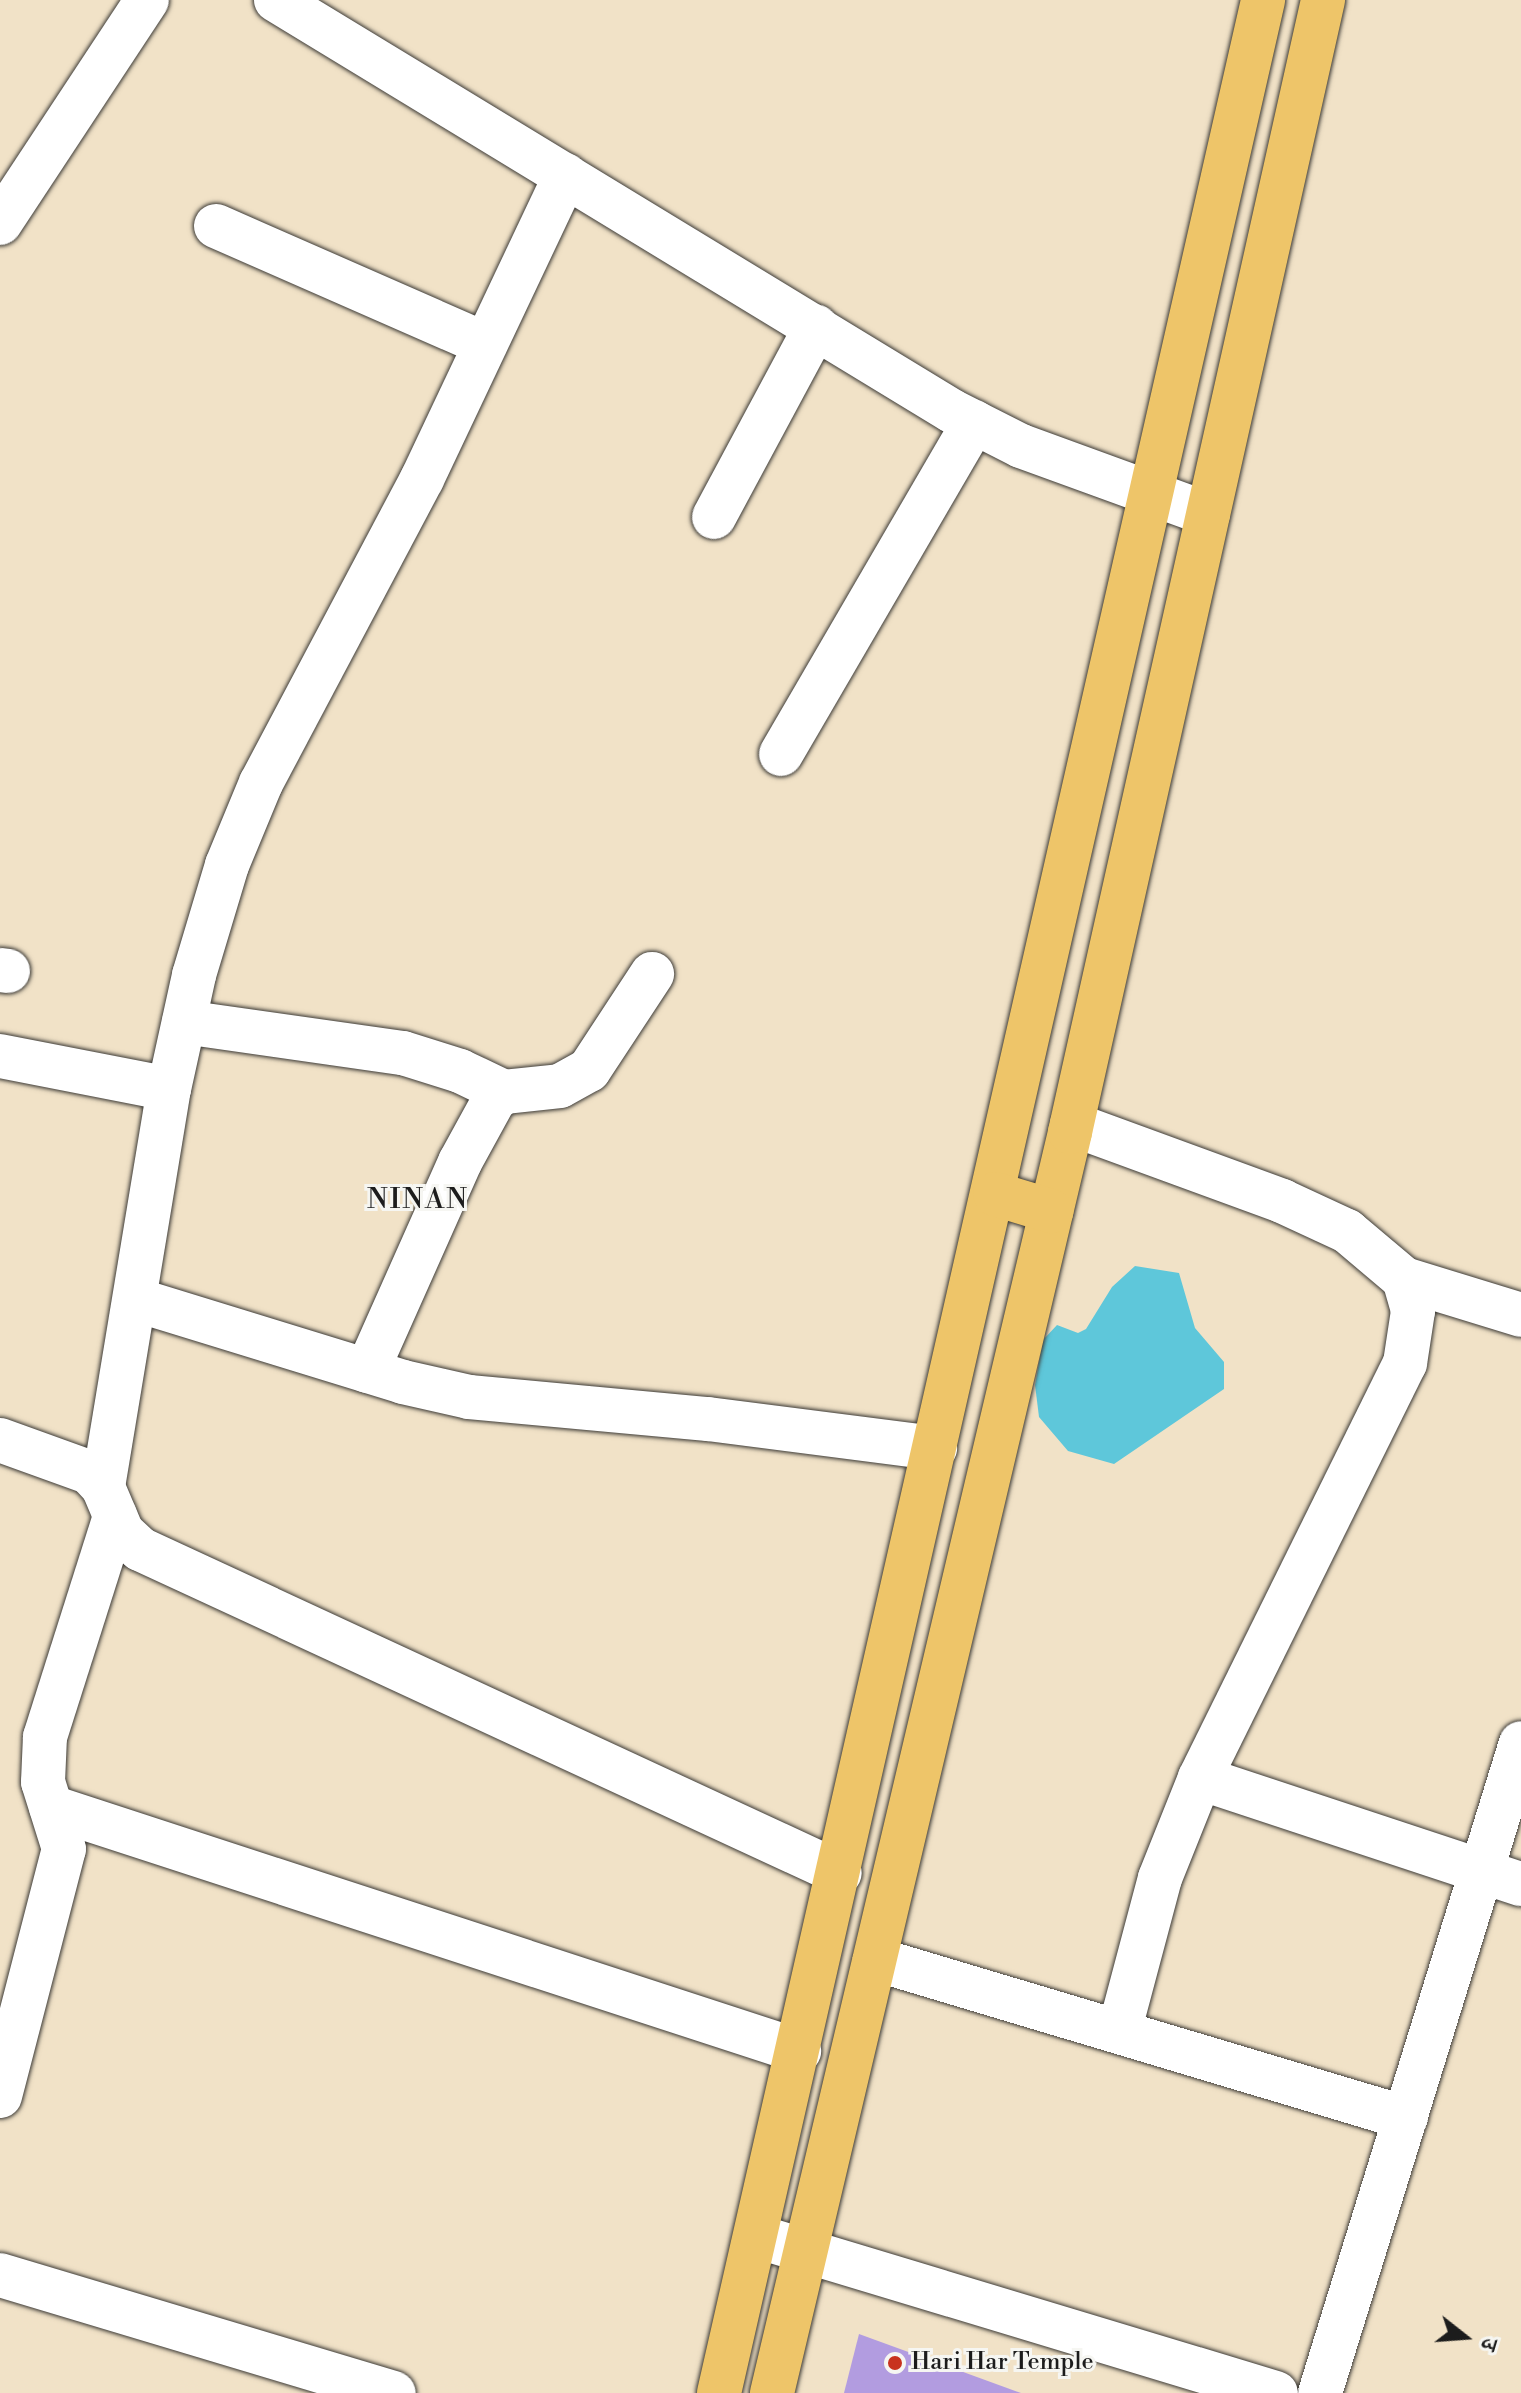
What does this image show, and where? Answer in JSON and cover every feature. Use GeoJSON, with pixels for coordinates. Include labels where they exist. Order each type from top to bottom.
{"type":"FeatureCollection","features":[{"type":"Feature","properties":{"kind":"main road"},"geometry":{"type":"LineString","coordinates":[[719,2393],[995,1194],[1263,0]]}},
{"type":"Feature","properties":{"kind":"main road"},"geometry":{"type":"LineString","coordinates":[[772,2393],[1072,1124],[1323,0]]}},
{"type":"Feature","properties":{"kind":"main road"},"geometry":{"type":"LineString","coordinates":[[995,1194],[1051,1211]]}},
{"type":"Feature","properties":{"kind":"street"},"geometry":{"type":"LineString","coordinates":[[0,223],[147,0]]}},
{"type":"Feature","properties":{"kind":"street"},"geometry":{"type":"LineString","coordinates":[[276,0],[974,422],[1021,446],[1153,498],[1208,514]]}},
{"type":"Feature","properties":{"kind":"street"},"geometry":{"type":"LineString","coordinates":[[0,2096],[62,1861],[61,1827],[43,1782],[45,1737],[109,1501],[169,1089],[227,865],[261,783],[422,479],[566,175]]}},
{"type":"Feature","properties":{"kind":"street"},"geometry":{"type":"LineString","coordinates":[[216,226],[485,344]]}},
{"type":"Feature","properties":{"kind":"street"},"geometry":{"type":"LineString","coordinates":[[714,517],[816,327]]}},
{"type":"Feature","properties":{"kind":"street"},"geometry":{"type":"LineString","coordinates":[[781,754],[974,422]]}},
{"type":"Feature","properties":{"kind":"street"},"geometry":{"type":"LineString","coordinates":[[184,1022],[403,1053],[460,1071],[504,1092],[560,1086],[589,1070],[652,974]]}},
{"type":"Feature","properties":{"kind":"street"},"geometry":{"type":"LineString","coordinates":[[0,1056],[169,1089]]}},
{"type":"Feature","properties":{"kind":"street"},"geometry":{"type":"LineString","coordinates":[[367,1371],[460,1162],[504,1092]]}},
{"type":"Feature","properties":{"kind":"street"},"geometry":{"type":"LineString","coordinates":[[1072,1124],[1282,1201],[1347,1231],[1404,1279],[1521,1315]]}},
{"type":"Feature","properties":{"kind":"street"},"geometry":{"type":"LineString","coordinates":[[1119,2032],[1160,1878],[1200,1778],[1405,1363],[1413,1311],[1404,1279]]}},
{"type":"Feature","properties":{"kind":"street"},"geometry":{"type":"LineString","coordinates":[[137,1300],[367,1371],[469,1397],[708,1419],[935,1448]]}},
{"type":"Feature","properties":{"kind":"street"},"geometry":{"type":"LineString","coordinates":[[0,1440],[69,1462],[109,1501],[130,1543],[140,1549],[840,1873]]}},
{"type":"Feature","properties":{"kind":"street"},"geometry":{"type":"LineString","coordinates":[[1320,2393],[1406,2118],[1502,1877],[1521,1743]]}},
{"type":"Feature","properties":{"kind":"street"},"geometry":{"type":"LineString","coordinates":[[1200,1778],[1502,1877]]}},
{"type":"Feature","properties":{"kind":"street"},"geometry":{"type":"LineString","coordinates":[[51,1807],[799,2051]]}},
{"type":"Feature","properties":{"kind":"street"},"geometry":{"type":"LineString","coordinates":[[875,1959],[1406,2118]]}},
{"type":"Feature","properties":{"kind":"street"},"geometry":{"type":"LineString","coordinates":[[756,2236],[1276,2393]]}},
{"type":"Feature","properties":{"kind":"street"},"geometry":{"type":"LineString","coordinates":[[0,2275],[394,2393]]}},
{"type":"Feature","properties":{"kind":"water"},"geometry":{"type":"Polygon","coordinates":[[[1135,1266],[1179,1273],[1195,1328],[1224,1362],[1224,1389],[1114,1464],[1068,1451],[1039,1417],[1035,1385],[1043,1340],[1057,1325],[1078,1333],[1086,1329],[1112,1287],[1135,1266]]]}},
{"type":"Feature","properties":{"kind":"building","name":"Hari Har Temple"},"geometry":{"type":"Polygon","coordinates":[[[859,2334],[1021,2393],[844,2393],[859,2334]]]}},
{"type":"Feature","properties":{"kind":"place","name":"Hari Har Temple"},"geometry":{"type":"Point","coordinates":[895,2363]}},
{"type":"Feature","properties":{"kind":"district","name":"NINAN"},"geometry":{"type":"Point","coordinates":[418,1200]}}]}
